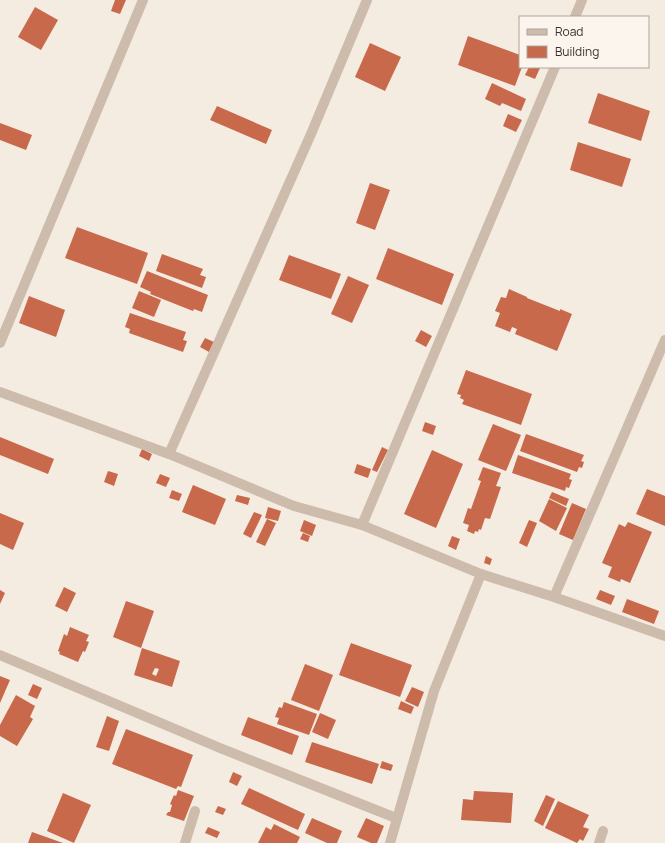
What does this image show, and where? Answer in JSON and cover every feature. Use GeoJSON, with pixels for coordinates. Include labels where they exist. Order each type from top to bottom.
{"type":"FeatureCollection","features":[{"type":"Feature","properties":{"kind":"street"},"geometry":{"type":"LineString","coordinates":[[0,343],[143,0]]}},
{"type":"Feature","properties":{"kind":"street"},"geometry":{"type":"LineString","coordinates":[[169,454],[311,134],[367,0]]}},
{"type":"Feature","properties":{"kind":"street"},"geometry":{"type":"LineString","coordinates":[[575,16],[582,0]]}},
{"type":"Feature","properties":{"kind":"street"},"geometry":{"type":"LineString","coordinates":[[362,525],[555,68]]}},
{"type":"Feature","properties":{"kind":"street"},"geometry":{"type":"LineString","coordinates":[[554,597],[665,340]]}},
{"type":"Feature","properties":{"kind":"street"},"geometry":{"type":"LineString","coordinates":[[0,392],[169,454],[294,506],[362,525],[481,574],[554,597],[665,636]]}},
{"type":"Feature","properties":{"kind":"street"},"geometry":{"type":"LineString","coordinates":[[390,843],[434,691],[481,574]]}},
{"type":"Feature","properties":{"kind":"street"},"geometry":{"type":"LineString","coordinates":[[0,655],[220,748],[396,818]]}},
{"type":"Feature","properties":{"kind":"street"},"geometry":{"type":"LineString","coordinates":[[185,843],[195,811]]}},
{"type":"Feature","properties":{"kind":"street"},"geometry":{"type":"LineString","coordinates":[[599,843],[603,831]]}},
{"type":"Feature","properties":{"kind":"building"},"geometry":{"type":"Polygon","coordinates":[[[115,0],[126,0],[120,14],[111,11],[115,0]]]}},
{"type":"Feature","properties":{"kind":"building"},"geometry":{"type":"Polygon","coordinates":[[[35,7],[58,20],[41,50],[18,37],[35,7]]]}},
{"type":"Feature","properties":{"kind":"building"},"geometry":{"type":"Polygon","coordinates":[[[468,36],[519,55],[519,68],[522,68],[515,86],[458,65],[468,36]]]}},
{"type":"Feature","properties":{"kind":"building"},"geometry":{"type":"Polygon","coordinates":[[[370,43],[401,57],[385,91],[355,77],[370,43]]]}},
{"type":"Feature","properties":{"kind":"building"},"geometry":{"type":"Polygon","coordinates":[[[528,68],[540,68],[535,79],[525,75],[528,68]]]}},
{"type":"Feature","properties":{"kind":"building"},"geometry":{"type":"Polygon","coordinates":[[[492,83],[526,99],[521,111],[502,103],[500,106],[485,99],[492,83]]]}},
{"type":"Feature","properties":{"kind":"building"},"geometry":{"type":"Polygon","coordinates":[[[598,93],[650,111],[641,141],[588,123],[598,93]]]}},
{"type":"Feature","properties":{"kind":"building"},"geometry":{"type":"Polygon","coordinates":[[[217,106],[272,130],[266,144],[210,120],[217,106]]]}},
{"type":"Feature","properties":{"kind":"building"},"geometry":{"type":"Polygon","coordinates":[[[508,114],[522,120],[516,132],[503,126],[508,114]]]}},
{"type":"Feature","properties":{"kind":"building"},"geometry":{"type":"Polygon","coordinates":[[[0,123],[32,135],[26,150],[0,140],[0,123]]]}},
{"type":"Feature","properties":{"kind":"building"},"geometry":{"type":"Polygon","coordinates":[[[578,142],[631,159],[622,187],[570,170],[578,142]]]}},
{"type":"Feature","properties":{"kind":"building"},"geometry":{"type":"Polygon","coordinates":[[[370,183],[390,190],[375,230],[356,223],[370,183]]]}},
{"type":"Feature","properties":{"kind":"building"},"geometry":{"type":"Polygon","coordinates":[[[77,227],[148,253],[137,284],[65,258],[77,227]]]}},
{"type":"Feature","properties":{"kind":"building"},"geometry":{"type":"Polygon","coordinates":[[[388,248],[454,274],[442,305],[376,279],[388,248]]]}},
{"type":"Feature","properties":{"kind":"building"},"geometry":{"type":"Polygon","coordinates":[[[162,254],[203,269],[200,275],[206,277],[202,288],[156,271],[162,254]]]}},
{"type":"Feature","properties":{"kind":"building"},"geometry":{"type":"Polygon","coordinates":[[[289,255],[341,274],[331,299],[279,280],[289,255]]]}},
{"type":"Feature","properties":{"kind":"building"},"geometry":{"type":"Polygon","coordinates":[[[147,271],[208,295],[202,312],[194,309],[193,311],[150,294],[151,292],[140,287],[147,271]]]}},
{"type":"Feature","properties":{"kind":"building"},"geometry":{"type":"Polygon","coordinates":[[[348,276],[369,285],[352,323],[331,314],[348,276]]]}},
{"type":"Feature","properties":{"kind":"building"},"geometry":{"type":"Polygon","coordinates":[[[509,289],[527,298],[572,314],[557,351],[515,334],[517,329],[512,327],[510,332],[495,326],[500,313],[495,311],[501,297],[506,298],[509,289]]]}},
{"type":"Feature","properties":{"kind":"building"},"geometry":{"type":"Polygon","coordinates":[[[139,291],[161,300],[154,317],[132,308],[139,291]]]}},
{"type":"Feature","properties":{"kind":"building"},"geometry":{"type":"Polygon","coordinates":[[[29,296],[65,310],[56,337],[19,323],[29,296]]]}},
{"type":"Feature","properties":{"kind":"building"},"geometry":{"type":"Polygon","coordinates":[[[130,313],[186,332],[183,340],[187,341],[183,352],[129,333],[130,329],[125,327],[130,313]]]}},
{"type":"Feature","properties":{"kind":"building"},"geometry":{"type":"Polygon","coordinates":[[[421,330],[432,336],[426,347],[415,341],[421,330]]]}},
{"type":"Feature","properties":{"kind":"building"},"geometry":{"type":"Polygon","coordinates":[[[205,338],[214,342],[209,352],[200,347],[205,338]]]}},
{"type":"Feature","properties":{"kind":"building"},"geometry":{"type":"Polygon","coordinates":[[[466,370],[532,394],[521,425],[462,404],[464,400],[460,398],[461,395],[457,394],[466,370]]]}},
{"type":"Feature","properties":{"kind":"building"},"geometry":{"type":"Polygon","coordinates":[[[425,422],[436,426],[433,435],[422,431],[425,422]]]}},
{"type":"Feature","properties":{"kind":"building"},"geometry":{"type":"Polygon","coordinates":[[[493,424],[521,435],[506,471],[478,460],[493,424]]]}},
{"type":"Feature","properties":{"kind":"building"},"geometry":{"type":"Polygon","coordinates":[[[526,434],[584,455],[581,461],[584,462],[582,468],[579,467],[577,472],[520,451],[526,434]]]}},
{"type":"Feature","properties":{"kind":"building"},"geometry":{"type":"Polygon","coordinates":[[[0,437],[54,459],[48,474],[0,455],[0,437]]]}},
{"type":"Feature","properties":{"kind":"building"},"geometry":{"type":"Polygon","coordinates":[[[382,447],[388,450],[377,472],[372,470],[382,447]]]}},
{"type":"Feature","properties":{"kind":"building"},"geometry":{"type":"Polygon","coordinates":[[[142,449],[152,454],[149,461],[139,456],[142,449]]]}},
{"type":"Feature","properties":{"kind":"building"},"geometry":{"type":"Polygon","coordinates":[[[432,450],[463,464],[436,528],[404,514],[432,450]]]}},
{"type":"Feature","properties":{"kind":"building"},"geometry":{"type":"Polygon","coordinates":[[[518,455],[571,474],[569,479],[572,480],[569,488],[566,487],[565,491],[512,473],[518,455]]]}},
{"type":"Feature","properties":{"kind":"building"},"geometry":{"type":"Polygon","coordinates":[[[357,464],[371,469],[368,478],[354,473],[357,464]]]}},
{"type":"Feature","properties":{"kind":"building"},"geometry":{"type":"Polygon","coordinates":[[[483,467],[501,473],[496,486],[501,487],[490,519],[485,518],[481,530],[479,529],[478,532],[475,531],[474,534],[467,531],[469,525],[463,523],[468,508],[471,509],[481,481],[478,480],[483,467]]]}},
{"type":"Feature","properties":{"kind":"building"},"geometry":{"type":"Polygon","coordinates":[[[108,471],[118,474],[114,486],[104,482],[108,471]]]}},
{"type":"Feature","properties":{"kind":"building"},"geometry":{"type":"Polygon","coordinates":[[[160,474],[170,478],[166,487],[156,483],[160,474]]]}},
{"type":"Feature","properties":{"kind":"building"},"geometry":{"type":"Polygon","coordinates":[[[193,485],[226,499],[215,525],[182,512],[193,485]]]}},
{"type":"Feature","properties":{"kind":"building"},"geometry":{"type":"Polygon","coordinates":[[[647,489],[665,496],[665,526],[636,514],[647,489]]]}},
{"type":"Feature","properties":{"kind":"building"},"geometry":{"type":"Polygon","coordinates":[[[172,490],[182,494],[179,501],[169,498],[172,490]]]}},
{"type":"Feature","properties":{"kind":"building"},"geometry":{"type":"Polygon","coordinates":[[[552,492],[569,499],[566,506],[549,498],[552,492]]]}},
{"type":"Feature","properties":{"kind":"building"},"geometry":{"type":"Polygon","coordinates":[[[237,495],[250,498],[248,505],[235,501],[237,495]]]}},
{"type":"Feature","properties":{"kind":"building"},"geometry":{"type":"Polygon","coordinates":[[[549,499],[567,508],[556,531],[539,521],[549,499]]]}},
{"type":"Feature","properties":{"kind":"building"},"geometry":{"type":"Polygon","coordinates":[[[572,503],[586,509],[573,540],[559,534],[572,503]]]}},
{"type":"Feature","properties":{"kind":"building"},"geometry":{"type":"Polygon","coordinates":[[[268,507],[281,511],[278,521],[265,518],[268,507]]]}},
{"type":"Feature","properties":{"kind":"building"},"geometry":{"type":"Polygon","coordinates":[[[254,512],[262,515],[251,538],[243,534],[254,512]]]}},
{"type":"Feature","properties":{"kind":"building"},"geometry":{"type":"Polygon","coordinates":[[[0,513],[24,523],[13,550],[0,544],[0,513]]]}},
{"type":"Feature","properties":{"kind":"building"},"geometry":{"type":"Polygon","coordinates":[[[267,519],[276,523],[265,546],[256,542],[267,519]]]}},
{"type":"Feature","properties":{"kind":"building"},"geometry":{"type":"Polygon","coordinates":[[[304,520],[316,525],[312,536],[300,531],[304,520]]]}},
{"type":"Feature","properties":{"kind":"building"},"geometry":{"type":"Polygon","coordinates":[[[529,520],[537,523],[527,547],[519,543],[529,520]]]}},
{"type":"Feature","properties":{"kind":"building"},"geometry":{"type":"Polygon","coordinates":[[[628,522],[652,532],[630,583],[621,579],[620,582],[608,577],[612,567],[602,563],[619,524],[625,527],[628,522]]]}},
{"type":"Feature","properties":{"kind":"building"},"geometry":{"type":"Polygon","coordinates":[[[303,533],[310,536],[308,542],[300,539],[303,533]]]}},
{"type":"Feature","properties":{"kind":"building"},"geometry":{"type":"Polygon","coordinates":[[[452,536],[460,539],[456,550],[448,546],[452,536]]]}},
{"type":"Feature","properties":{"kind":"building"},"geometry":{"type":"Polygon","coordinates":[[[486,556],[492,559],[490,565],[484,563],[486,556]]]}},
{"type":"Feature","properties":{"kind":"building"},"geometry":{"type":"Polygon","coordinates":[[[64,587],[76,593],[67,612],[55,606],[64,587]]]}},
{"type":"Feature","properties":{"kind":"building"},"geometry":{"type":"Polygon","coordinates":[[[0,590],[5,593],[0,604],[0,590]]]}},
{"type":"Feature","properties":{"kind":"building"},"geometry":{"type":"Polygon","coordinates":[[[600,590],[615,596],[611,605],[596,599],[600,590]]]}},
{"type":"Feature","properties":{"kind":"building"},"geometry":{"type":"Polygon","coordinates":[[[627,599],[659,611],[654,624],[622,612],[627,599]]]}},
{"type":"Feature","properties":{"kind":"building"},"geometry":{"type":"Polygon","coordinates":[[[126,601],[154,611],[141,648],[113,637],[126,601]]]}},
{"type":"Feature","properties":{"kind":"building"},"geometry":{"type":"Polygon","coordinates":[[[70,627],[89,635],[86,641],[89,642],[85,652],[83,651],[78,662],[59,654],[60,652],[58,651],[64,634],[67,636],[70,627]]]}},
{"type":"Feature","properties":{"kind":"building"},"geometry":{"type":"Polygon","coordinates":[[[351,643],[412,665],[400,697],[339,675],[351,643]]]}},
{"type":"Feature","properties":{"kind":"building"},"geometry":{"type":"Polygon","coordinates":[[[142,648],[180,661],[172,687],[134,675],[142,648]],[[155,668],[152,674],[156,676],[159,669],[155,668]]]}},
{"type":"Feature","properties":{"kind":"building"},"geometry":{"type":"Polygon","coordinates":[[[305,664],[333,675],[319,711],[291,700],[305,664]]]}},
{"type":"Feature","properties":{"kind":"building"},"geometry":{"type":"Polygon","coordinates":[[[0,676],[10,680],[0,703],[0,676]]]}},
{"type":"Feature","properties":{"kind":"building"},"geometry":{"type":"Polygon","coordinates":[[[33,684],[42,688],[37,699],[28,695],[33,684]]]}},
{"type":"Feature","properties":{"kind":"building"},"geometry":{"type":"Polygon","coordinates":[[[412,687],[424,692],[418,707],[405,701],[412,687]]]}},
{"type":"Feature","properties":{"kind":"building"},"geometry":{"type":"Polygon","coordinates":[[[16,695],[35,706],[30,717],[33,719],[17,746],[0,736],[0,725],[16,695]]]}},
{"type":"Feature","properties":{"kind":"building"},"geometry":{"type":"Polygon","coordinates":[[[401,701],[414,707],[411,714],[398,709],[401,701]]]}},
{"type":"Feature","properties":{"kind":"building"},"geometry":{"type":"Polygon","coordinates":[[[284,702],[317,714],[309,735],[277,724],[279,718],[275,717],[279,707],[282,708],[284,702]]]}},
{"type":"Feature","properties":{"kind":"building"},"geometry":{"type":"Polygon","coordinates":[[[320,713],[336,720],[328,739],[312,732],[320,713]]]}},
{"type":"Feature","properties":{"kind":"building"},"geometry":{"type":"Polygon","coordinates":[[[107,716],[119,721],[109,751],[96,747],[107,716]]]}},
{"type":"Feature","properties":{"kind":"building"},"geometry":{"type":"Polygon","coordinates":[[[248,717],[299,736],[292,755],[241,735],[248,717]]]}},
{"type":"Feature","properties":{"kind":"building"},"geometry":{"type":"Polygon","coordinates":[[[126,729],[193,755],[181,787],[178,786],[176,789],[112,764],[126,729]]]}},
{"type":"Feature","properties":{"kind":"building"},"geometry":{"type":"Polygon","coordinates":[[[312,742],[379,764],[372,784],[305,762],[312,742]]]}},
{"type":"Feature","properties":{"kind":"building"},"geometry":{"type":"Polygon","coordinates":[[[382,761],[393,765],[391,771],[380,768],[382,761]]]}},
{"type":"Feature","properties":{"kind":"building"},"geometry":{"type":"Polygon","coordinates":[[[233,772],[242,776],[237,786],[229,782],[233,772]]]}},
{"type":"Feature","properties":{"kind":"building"},"geometry":{"type":"Polygon","coordinates":[[[249,788],[305,814],[298,830],[241,804],[249,788]]]}},
{"type":"Feature","properties":{"kind":"building"},"geometry":{"type":"Polygon","coordinates":[[[178,790],[194,796],[184,821],[166,815],[170,812],[172,805],[170,804],[174,795],[176,796],[178,790]]]}},
{"type":"Feature","properties":{"kind":"building"},"geometry":{"type":"Polygon","coordinates":[[[474,791],[513,793],[511,823],[461,820],[463,799],[473,800],[474,791]]]}},
{"type":"Feature","properties":{"kind":"building"},"geometry":{"type":"Polygon","coordinates":[[[63,793],[91,805],[74,843],[47,831],[63,793]]]}},
{"type":"Feature","properties":{"kind":"building"},"geometry":{"type":"Polygon","coordinates":[[[546,795],[555,799],[543,826],[534,821],[546,795]]]}},
{"type":"Feature","properties":{"kind":"building"},"geometry":{"type":"Polygon","coordinates":[[[558,801],[589,815],[583,827],[589,829],[583,841],[580,839],[577,843],[545,828],[558,801]]]}},
{"type":"Feature","properties":{"kind":"building"},"geometry":{"type":"Polygon","coordinates":[[[218,806],[226,809],[223,815],[215,812],[218,806]]]}},
{"type":"Feature","properties":{"kind":"building"},"geometry":{"type":"Polygon","coordinates":[[[312,818],[342,831],[337,843],[327,843],[305,833],[312,818]]]}},
{"type":"Feature","properties":{"kind":"building"},"geometry":{"type":"Polygon","coordinates":[[[366,818],[384,826],[377,843],[371,843],[357,837],[366,818]]]}},
{"type":"Feature","properties":{"kind":"building"},"geometry":{"type":"Polygon","coordinates":[[[274,824],[300,837],[297,843],[258,843],[266,827],[271,830],[274,824]]]}},
{"type":"Feature","properties":{"kind":"building"},"geometry":{"type":"Polygon","coordinates":[[[208,827],[220,832],[217,838],[205,833],[208,827]]]}},
{"type":"Feature","properties":{"kind":"building"},"geometry":{"type":"Polygon","coordinates":[[[32,832],[63,843],[28,843],[32,832]]]}}]}
